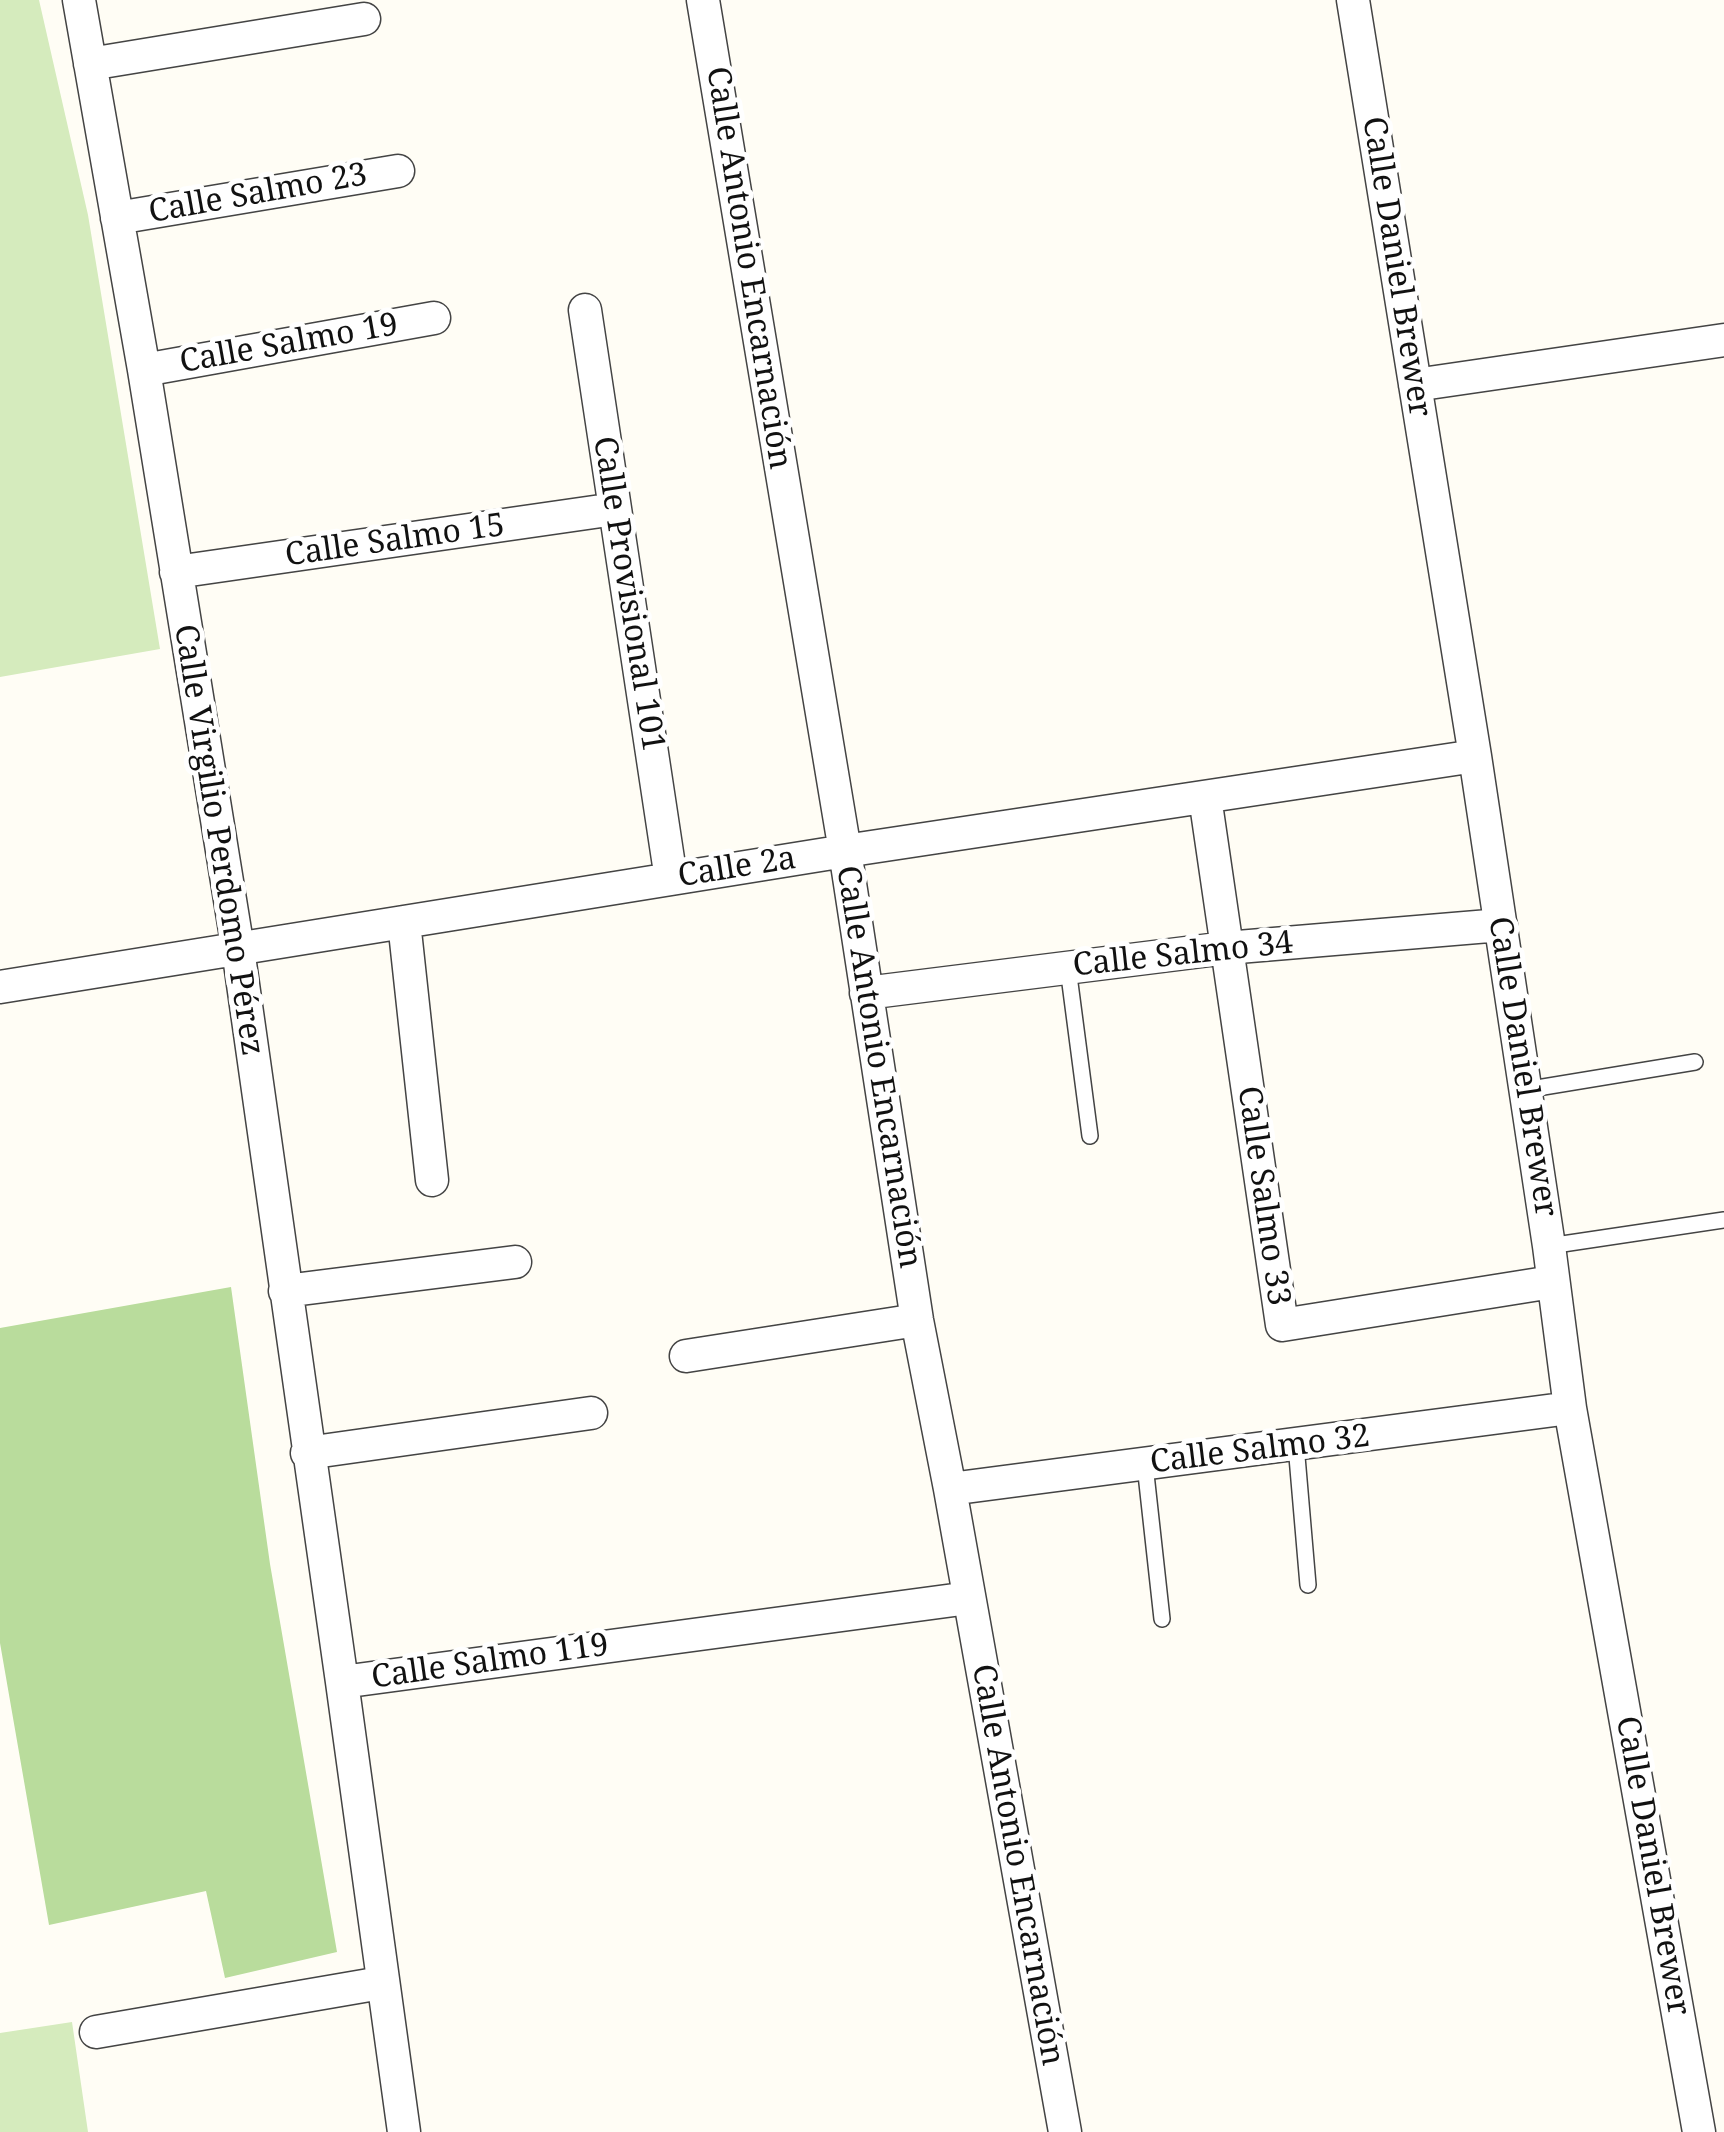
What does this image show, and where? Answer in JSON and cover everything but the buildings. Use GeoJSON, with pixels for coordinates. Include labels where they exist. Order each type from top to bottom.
{"type":"FeatureCollection","features":[{"type":"Feature","properties":{"kind":"street","name":"Calle Virgilio Perdomo Pérez"},"geometry":{"type":"LineString","coordinates":[[79,0],[238,949],[342,1682]]}},
{"type":"Feature","properties":{"kind":"street","name":"Calle Antonio Encarnación"},"geometry":{"type":"LineString","coordinates":[[703,0],[846,851],[917,1320],[1065,2132]]}},
{"type":"Feature","properties":{"kind":"street","name":"Calle Daniel Brewer"},"geometry":{"type":"LineString","coordinates":[[1353,0],[1476,756],[1570,1408],[1699,2132]]}},
{"type":"Feature","properties":{"kind":"street"},"geometry":{"type":"LineString","coordinates":[[90,64],[364,18]]}},
{"type":"Feature","properties":{"kind":"street","name":"Calle Salmo 23"},"geometry":{"type":"LineString","coordinates":[[117,218],[398,170]]}},
{"type":"Feature","properties":{"kind":"street","name":"Calle Provisional 101"},"geometry":{"type":"LineString","coordinates":[[584,310],[671,879]]}},
{"type":"Feature","properties":{"kind":"street","name":"Calle Salmo 19"},"geometry":{"type":"LineString","coordinates":[[144,370],[434,318]]}},
{"type":"Feature","properties":{"kind":"street"},"geometry":{"type":"LineString","coordinates":[[1416,385],[1724,340]]}},
{"type":"Feature","properties":{"kind":"street","name":"Calle Salmo 15"},"geometry":{"type":"LineString","coordinates":[[176,572],[615,509]]}},
{"type":"Feature","properties":{"kind":"street","name":"Calle 2a"},"geometry":{"type":"LineString","coordinates":[[0,987],[846,851],[1476,756]]}},
{"type":"Feature","properties":{"kind":"street","name":"Calle Salmo 33"},"geometry":{"type":"LineString","coordinates":[[1205,797],[1282,1325],[1552,1282]]}},
{"type":"Feature","properties":{"kind":"street"},"geometry":{"type":"LineString","coordinates":[[404,922],[432,1180]]}},
{"type":"Feature","properties":{"kind":"street","name":"Calle Salmo 34"},"geometry":{"type":"LineString","coordinates":[[866,993],[1226,948],[1501,925]]}},
{"type":"Feature","properties":{"kind":"street"},"geometry":{"type":"LineString","coordinates":[[285,1291],[515,1262]]}},
{"type":"Feature","properties":{"kind":"street"},"geometry":{"type":"LineString","coordinates":[[686,1356],[917,1320]]}},
{"type":"Feature","properties":{"kind":"street","name":"Calle Salmo 32"},"geometry":{"type":"LineString","coordinates":[[950,1489],[1570,1408]]}},
{"type":"Feature","properties":{"kind":"street"},"geometry":{"type":"LineString","coordinates":[[307,1453],[591,1413]]}},
{"type":"Feature","properties":{"kind":"street","name":"Calle Salmo 119"},"geometry":{"type":"LineString","coordinates":[[404,2132],[342,1682],[969,1598]]}},
{"type":"Feature","properties":{"kind":"street"},"geometry":{"type":"LineString","coordinates":[[96,2032],[382,1983]]}},
{"type":"Feature","properties":{"kind":"lane"},"geometry":{"type":"LineString","coordinates":[[1068,968],[1090,1136]]}},
{"type":"Feature","properties":{"kind":"lane"},"geometry":{"type":"LineString","coordinates":[[1526,1090],[1694,1062]]}},
{"type":"Feature","properties":{"kind":"lane"},"geometry":{"type":"LineString","coordinates":[[1549,1246],[1724,1220]]}},
{"type":"Feature","properties":{"kind":"lane"},"geometry":{"type":"LineString","coordinates":[[1296,1446],[1308,1585]]}},
{"type":"Feature","properties":{"kind":"lane"},"geometry":{"type":"LineString","coordinates":[[1144,1465],[1162,1620]]}},
{"type":"Feature","properties":{"kind":"green space"},"geometry":{"type":"Polygon","coordinates":[[[0,0],[39,0],[88,215],[160,649],[0,677],[0,0]]]}},
{"type":"Feature","properties":{"kind":"green space"},"geometry":{"type":"Polygon","coordinates":[[[231,1287],[270,1564],[337,1952],[225,1978],[206,1891],[49,1925],[0,1643],[0,1328],[231,1287]]]}},
{"type":"Feature","properties":{"kind":"green space"},"geometry":{"type":"Polygon","coordinates":[[[72,2022],[88,2132],[0,2132],[0,2033],[72,2022]]]}}]}
